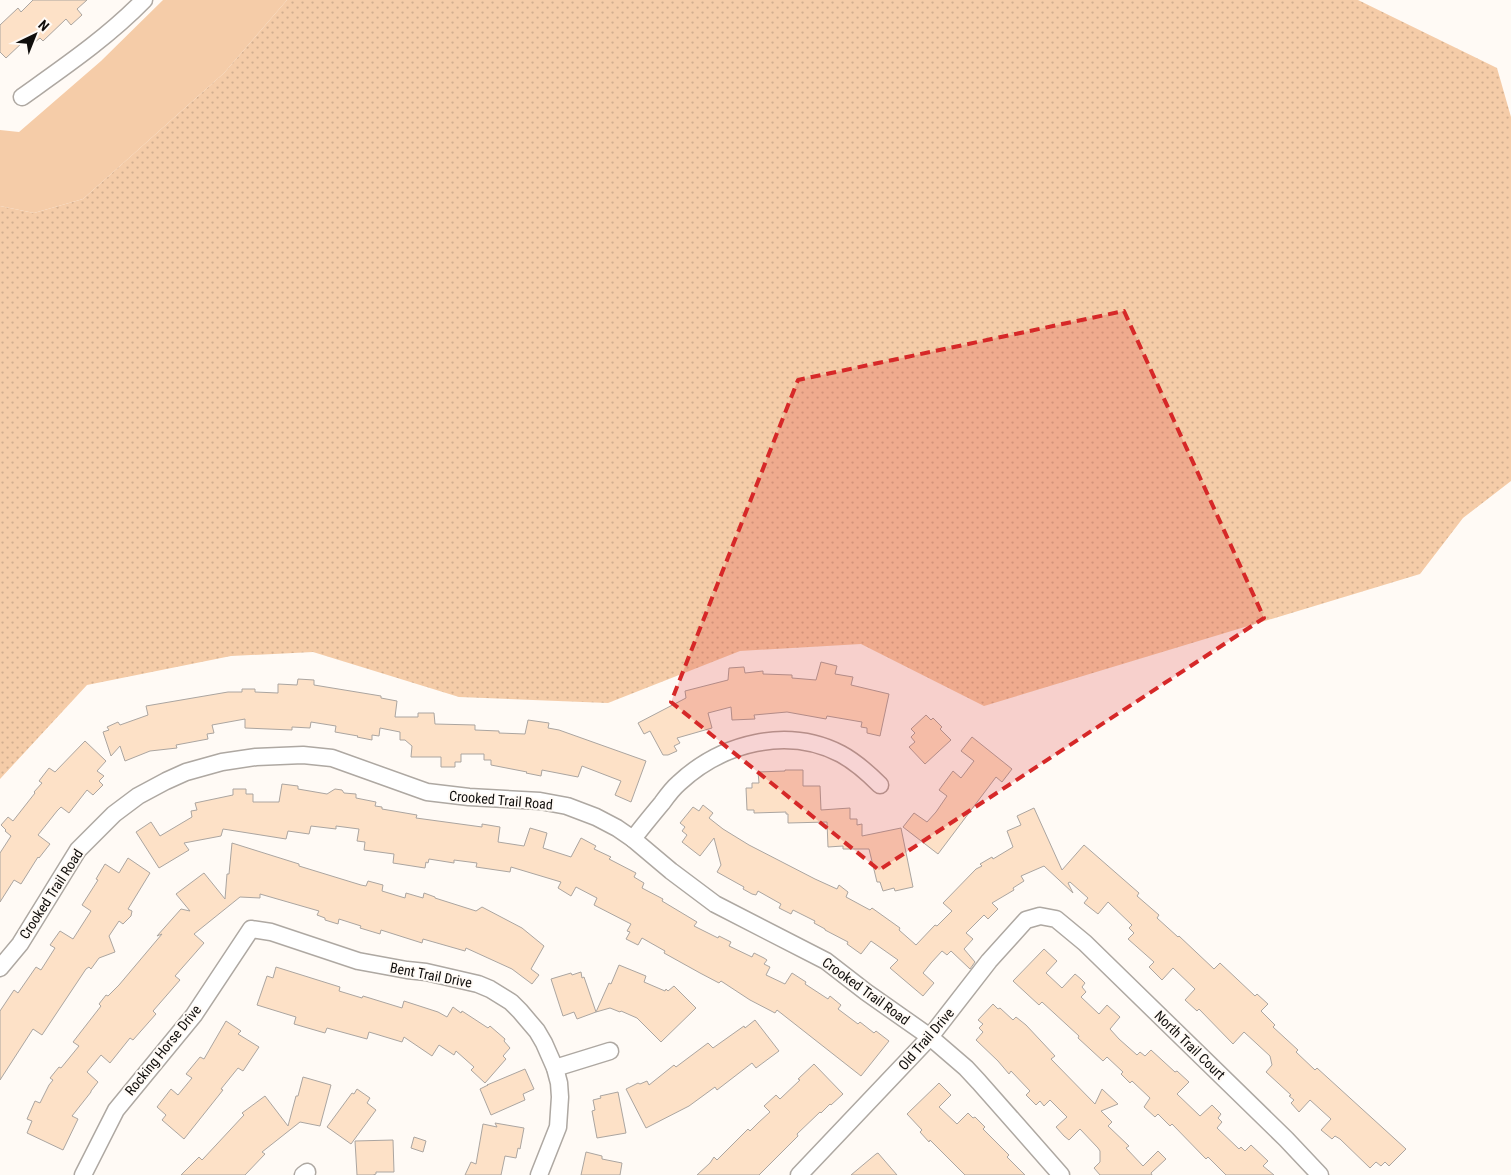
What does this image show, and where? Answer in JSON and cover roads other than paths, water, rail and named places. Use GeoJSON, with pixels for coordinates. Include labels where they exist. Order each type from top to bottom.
{"type":"FeatureCollection","features":[{"type":"Feature","properties":{"kind":"street"},"geometry":{"type":"LineString","coordinates":[[22,97],[98,41],[144,0]]}},
{"type":"Feature","properties":{"kind":"street"},"geometry":{"type":"LineString","coordinates":[[633,839],[676,784],[700,765],[746,745],[777,740],[810,743],[826,747],[847,758],[867,772],[880,785]]}},
{"type":"Feature","properties":{"kind":"street","name":"Crooked Trail Road"},"geometry":{"type":"LineString","coordinates":[[0,968],[20,944],[78,850],[101,825],[149,789],[186,772],[222,762],[256,757],[303,755],[332,758],[427,792],[469,797],[540,801],[567,806],[596,817],[617,828],[715,904],[826,961],[930,1037],[966,1068],[1061,1175]]}},
{"type":"Feature","properties":{"kind":"street","name":"Old Trail Drive"},"geometry":{"type":"LineString","coordinates":[[807,1172],[930,1037],[989,961],[1026,920],[1040,916],[1056,919]]}},
{"type":"Feature","properties":{"kind":"street","name":"North Trail Court"},"geometry":{"type":"LineString","coordinates":[[1056,919],[1086,943],[1286,1139],[1320,1175]]}},
{"type":"Feature","properties":{"kind":"street","name":"Bent Trail Drive"},"geometry":{"type":"LineString","coordinates":[[251,929],[271,932],[358,961],[466,980],[490,989],[511,1002],[537,1031],[550,1055],[555,1068],[560,1097],[558,1127],[539,1175]]}},
{"type":"Feature","properties":{"kind":"street","name":"Rocking Horse Drive"},"geometry":{"type":"LineString","coordinates":[[83,1175],[116,1110],[194,1015],[251,929]]}},
{"type":"Feature","properties":{"kind":"street"},"geometry":{"type":"LineString","coordinates":[[555,1068],[610,1051]]}}]}
